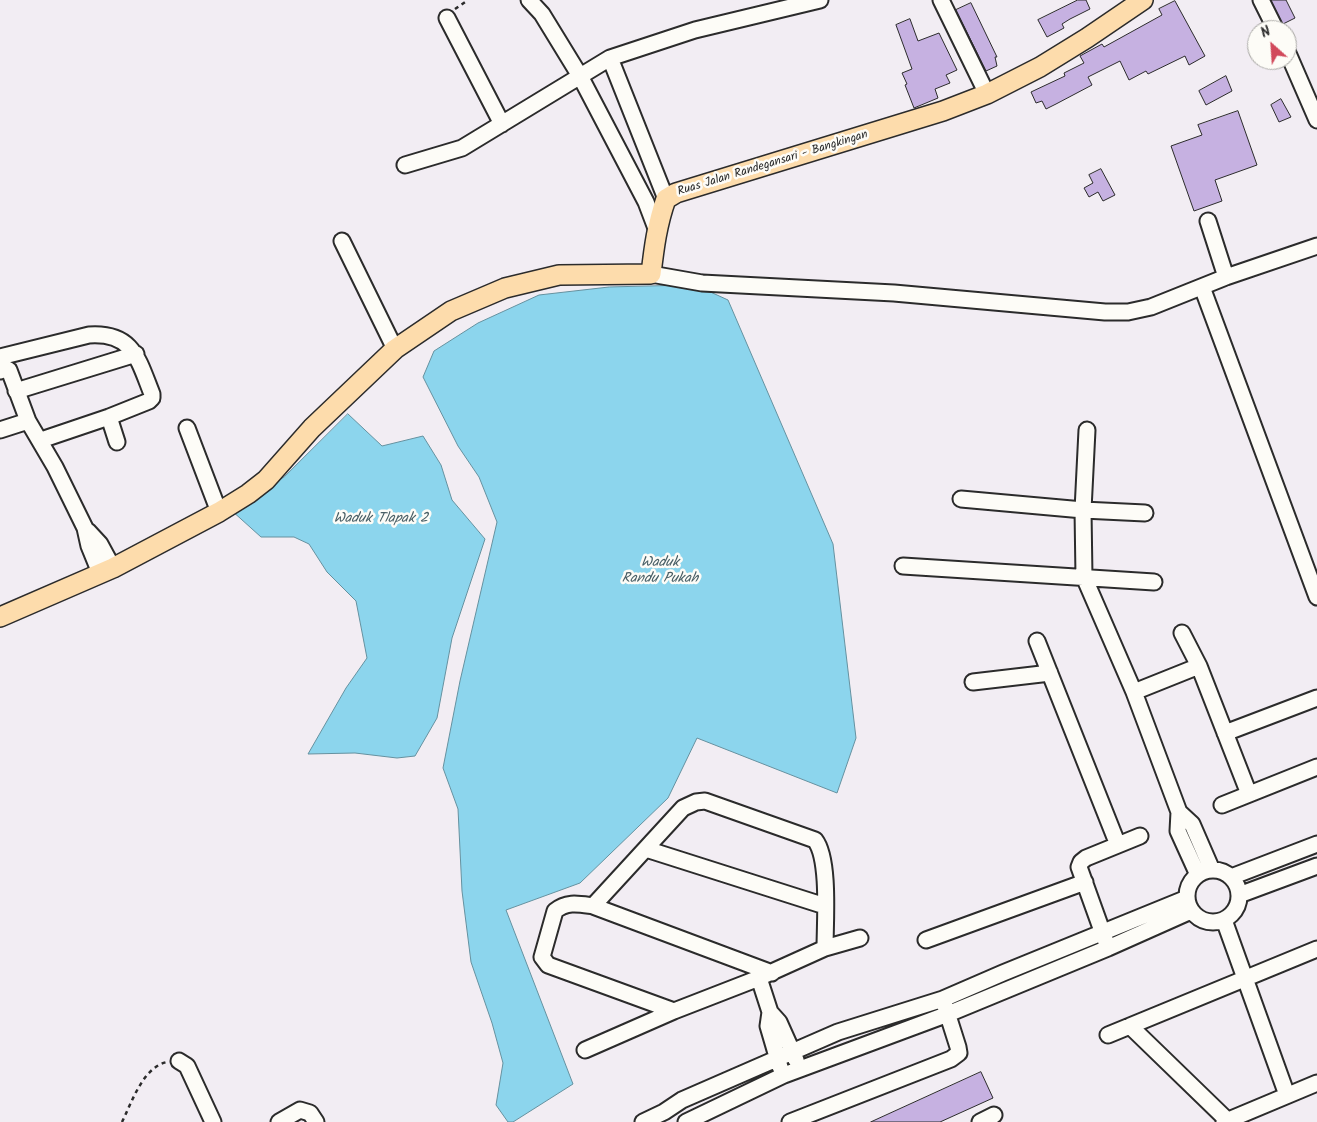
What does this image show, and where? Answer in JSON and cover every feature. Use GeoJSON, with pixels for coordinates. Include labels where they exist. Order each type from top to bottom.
{"type":"FeatureCollection","features":[{"type":"Feature","properties":{"kind":"main road","name":"Ruas Jalan Randegansari - Bangkingan"},"geometry":{"type":"LineString","coordinates":[[651,274],[656,231],[666,199],[676,193],[943,111],[987,94],[1040,67],[1143,0]]}},
{"type":"Feature","properties":{"kind":"main road"},"geometry":{"type":"LineString","coordinates":[[0,617],[106,570],[220,512],[248,494],[266,480],[312,428],[394,349],[451,311],[505,288],[559,275],[651,274]]}},
{"type":"Feature","properties":{"kind":"street"},"geometry":{"type":"LineString","coordinates":[[529,0],[542,14],[580,76],[646,202],[656,231]]}},
{"type":"Feature","properties":{"kind":"street"},"geometry":{"type":"LineString","coordinates":[[405,165],[462,148],[610,58],[695,30],[820,0]]}},
{"type":"Feature","properties":{"kind":"street"},"geometry":{"type":"LineString","coordinates":[[941,0],[987,94]]}},
{"type":"Feature","properties":{"kind":"street"},"geometry":{"type":"LineString","coordinates":[[1261,0],[1271,20]]}},
{"type":"Feature","properties":{"kind":"street"},"geometry":{"type":"LineString","coordinates":[[447,18],[502,124]]}},
{"type":"Feature","properties":{"kind":"street"},"geometry":{"type":"LineString","coordinates":[[610,58],[666,199]]}},
{"type":"Feature","properties":{"kind":"street"},"geometry":{"type":"LineString","coordinates":[[1296,70],[1317,120]]}},
{"type":"Feature","properties":{"kind":"street"},"geometry":{"type":"LineString","coordinates":[[1208,221],[1226,277]]}},
{"type":"Feature","properties":{"kind":"street"},"geometry":{"type":"LineString","coordinates":[[342,242],[394,349]]}},
{"type":"Feature","properties":{"kind":"street"},"geometry":{"type":"LineString","coordinates":[[651,274],[702,283],[894,293],[1105,312],[1128,312],[1151,307],[1226,277],[1317,246]]}},
{"type":"Feature","properties":{"kind":"street"},"geometry":{"type":"LineString","coordinates":[[1202,287],[1317,597]]}},
{"type":"Feature","properties":{"kind":"street"},"geometry":{"type":"LineString","coordinates":[[41,440],[149,401],[152,398],[152,394],[136,354],[116,337],[103,334],[89,335],[2,363],[28,421],[41,440],[85,528],[100,544],[106,570]]}},
{"type":"Feature","properties":{"kind":"street"},"geometry":{"type":"LineString","coordinates":[[16,391],[136,354]]}},
{"type":"Feature","properties":{"kind":"street"},"geometry":{"type":"LineString","coordinates":[[109,417],[117,442]]}},
{"type":"Feature","properties":{"kind":"street"},"geometry":{"type":"LineString","coordinates":[[0,430],[28,421]]}},
{"type":"Feature","properties":{"kind":"street"},"geometry":{"type":"LineString","coordinates":[[187,428],[220,512]]}},
{"type":"Feature","properties":{"kind":"street"},"geometry":{"type":"LineString","coordinates":[[1087,430],[1084,577],[1134,692],[1179,812],[1178,831],[1198,875]]}},
{"type":"Feature","properties":{"kind":"street"},"geometry":{"type":"LineString","coordinates":[[961,499],[1084,510],[1145,513]]}},
{"type":"Feature","properties":{"kind":"street"},"geometry":{"type":"LineString","coordinates":[[903,566],[1154,582]]}},
{"type":"Feature","properties":{"kind":"street"},"geometry":{"type":"LineString","coordinates":[[1182,633],[1199,666],[1249,794]]}},
{"type":"Feature","properties":{"kind":"street"},"geometry":{"type":"LineString","coordinates":[[1037,641],[1118,845]]}},
{"type":"Feature","properties":{"kind":"street"},"geometry":{"type":"LineString","coordinates":[[1134,692],[1199,666]]}},
{"type":"Feature","properties":{"kind":"street"},"geometry":{"type":"LineString","coordinates":[[973,682],[1050,673]]}},
{"type":"Feature","properties":{"kind":"street"},"geometry":{"type":"LineString","coordinates":[[1225,733],[1317,698]]}},
{"type":"Feature","properties":{"kind":"street"},"geometry":{"type":"LineString","coordinates":[[1222,805],[1317,767]]}},
{"type":"Feature","properties":{"kind":"street"},"geometry":{"type":"LineString","coordinates":[[593,906],[683,808],[696,802],[705,801],[815,840],[822,852],[826,906],[825,948]]}},
{"type":"Feature","properties":{"kind":"street"},"geometry":{"type":"LineString","coordinates":[[1179,812],[1192,824],[1212,870]]}},
{"type":"Feature","properties":{"kind":"street"},"geometry":{"type":"LineString","coordinates":[[1108,948],[1084,882],[1080,867],[1081,862],[1086,858],[1140,836]]}},
{"type":"Feature","properties":{"kind":"street"},"geometry":{"type":"LineString","coordinates":[[1231,877],[1317,844]]}},
{"type":"Feature","properties":{"kind":"street"},"geometry":{"type":"LineString","coordinates":[[646,849],[826,906]]}},
{"type":"Feature","properties":{"kind":"street"},"geometry":{"type":"LineString","coordinates":[[1239,895],[1317,866]]}},
{"type":"Feature","properties":{"kind":"street"},"geometry":{"type":"LineString","coordinates":[[1212,870],[1221,871],[1231,877],[1237,885],[1238,905],[1232,914],[1224,920],[1212,922],[1200,919],[1189,905],[1189,884],[1198,875],[1212,870]]}},
{"type":"Feature","properties":{"kind":"street"},"geometry":{"type":"LineString","coordinates":[[926,940],[1084,882]]}},
{"type":"Feature","properties":{"kind":"street"},"geometry":{"type":"LineString","coordinates":[[674,1011],[548,965],[542,957],[555,911],[570,903],[593,906],[765,975]]}},
{"type":"Feature","properties":{"kind":"street"},"geometry":{"type":"LineString","coordinates":[[643,1122],[666,1117],[682,1100],[838,1032],[943,999],[1102,932],[1189,905]]}},
{"type":"Feature","properties":{"kind":"street"},"geometry":{"type":"LineString","coordinates":[[682,1100],[690,1121],[784,1075],[948,1014],[1108,948],[1189,905]]}},
{"type":"Feature","properties":{"kind":"street"},"geometry":{"type":"LineString","coordinates":[[1224,920],[1286,1094]]}},
{"type":"Feature","properties":{"kind":"street"},"geometry":{"type":"LineString","coordinates":[[585,1050],[825,948],[860,938]]}},
{"type":"Feature","properties":{"kind":"street"},"geometry":{"type":"LineString","coordinates":[[1108,1035],[1246,978],[1316,954]]}},
{"type":"Feature","properties":{"kind":"street"},"geometry":{"type":"LineString","coordinates":[[765,975],[770,1012],[768,1026],[784,1075]]}},
{"type":"Feature","properties":{"kind":"street"},"geometry":{"type":"LineString","coordinates":[[790,1122],[951,1059],[959,1053],[943,999]]}},
{"type":"Feature","properties":{"kind":"street"},"geometry":{"type":"LineString","coordinates":[[770,1012],[779,1022],[800,1069]]}},
{"type":"Feature","properties":{"kind":"street"},"geometry":{"type":"LineString","coordinates":[[1130,1026],[1226,1121],[1317,1082]]}},
{"type":"Feature","properties":{"kind":"street"},"geometry":{"type":"LineString","coordinates":[[179,1061],[187,1066],[213,1122]]}},
{"type":"Feature","properties":{"kind":"street"},"geometry":{"type":"LineString","coordinates":[[279,1122],[300,1110],[310,1113],[316,1122]]}},
{"type":"Feature","properties":{"kind":"street"},"geometry":{"type":"LineString","coordinates":[[980,1122],[994,1115]]}},
{"type":"Feature","properties":{"kind":"path"},"geometry":{"type":"LineString","coordinates":[[122,1122],[142,1083],[154,1068],[162,1063],[179,1061]]}},
{"type":"Feature","properties":{"kind":"water","name":"Waduk Randu Pukah"},"geometry":{"type":"Polygon","coordinates":[[[695,285],[728,300],[833,544],[856,738],[837,793],[697,738],[668,798],[580,883],[506,910],[573,1084],[513,1122],[508,1122],[496,1105],[503,1063],[492,1023],[471,962],[462,891],[458,809],[443,768],[460,681],[497,522],[479,477],[458,446],[423,377],[434,351],[478,323],[539,295],[609,287],[695,285]]]}},
{"type":"Feature","properties":{"kind":"water","name":"Waduk Tlapak 2"},"geometry":{"type":"Polygon","coordinates":[[[348,414],[382,446],[423,436],[441,465],[452,500],[485,539],[452,638],[437,718],[415,756],[397,758],[355,753],[308,754],[346,688],[367,658],[356,601],[327,572],[309,544],[294,537],[261,537],[231,510],[284,477],[348,414]]]}},
{"type":"Feature","properties":{"kind":"building"},"geometry":{"type":"Polygon","coordinates":[[[1078,0],[1086,0],[1090,9],[1062,24],[1064,28],[1047,37],[1038,20],[1078,0]]]}},
{"type":"Feature","properties":{"kind":"building"},"geometry":{"type":"Polygon","coordinates":[[[1271,0],[1286,0],[1295,18],[1281,20],[1271,0]]]}},
{"type":"Feature","properties":{"kind":"building"},"geometry":{"type":"Polygon","coordinates":[[[1175,1],[1205,56],[1189,65],[1185,56],[1148,74],[1146,71],[1129,80],[1120,61],[1088,77],[1092,85],[1046,109],[1042,101],[1036,103],[1031,92],[1065,76],[1064,73],[1084,63],[1080,56],[1102,44],[1104,47],[1162,15],[1159,9],[1175,1]]]}},
{"type":"Feature","properties":{"kind":"building"},"geometry":{"type":"Polygon","coordinates":[[[971,3],[997,57],[995,57],[997,66],[986,71],[956,10],[971,3]]]}},
{"type":"Feature","properties":{"kind":"building"},"geometry":{"type":"Polygon","coordinates":[[[910,19],[918,41],[939,33],[957,70],[946,75],[950,83],[935,89],[938,98],[914,108],[902,73],[912,69],[896,25],[910,19]]]}},
{"type":"Feature","properties":{"kind":"building"},"geometry":{"type":"Polygon","coordinates":[[[1226,76],[1232,91],[1206,105],[1199,91],[1226,76]]]}},
{"type":"Feature","properties":{"kind":"building"},"geometry":{"type":"Polygon","coordinates":[[[1281,99],[1291,117],[1279,122],[1271,105],[1281,99]]]}},
{"type":"Feature","properties":{"kind":"building"},"geometry":{"type":"Polygon","coordinates":[[[1238,111],[1257,165],[1215,180],[1222,201],[1194,211],[1171,146],[1202,135],[1198,125],[1238,111]]]}},
{"type":"Feature","properties":{"kind":"building"},"geometry":{"type":"Polygon","coordinates":[[[1101,169],[1115,195],[1103,201],[1098,192],[1089,197],[1084,188],[1093,183],[1089,175],[1101,169]]]}},
{"type":"Feature","properties":{"kind":"building"},"geometry":{"type":"Polygon","coordinates":[[[981,1072],[993,1098],[940,1122],[871,1122],[981,1072]]]}}]}
